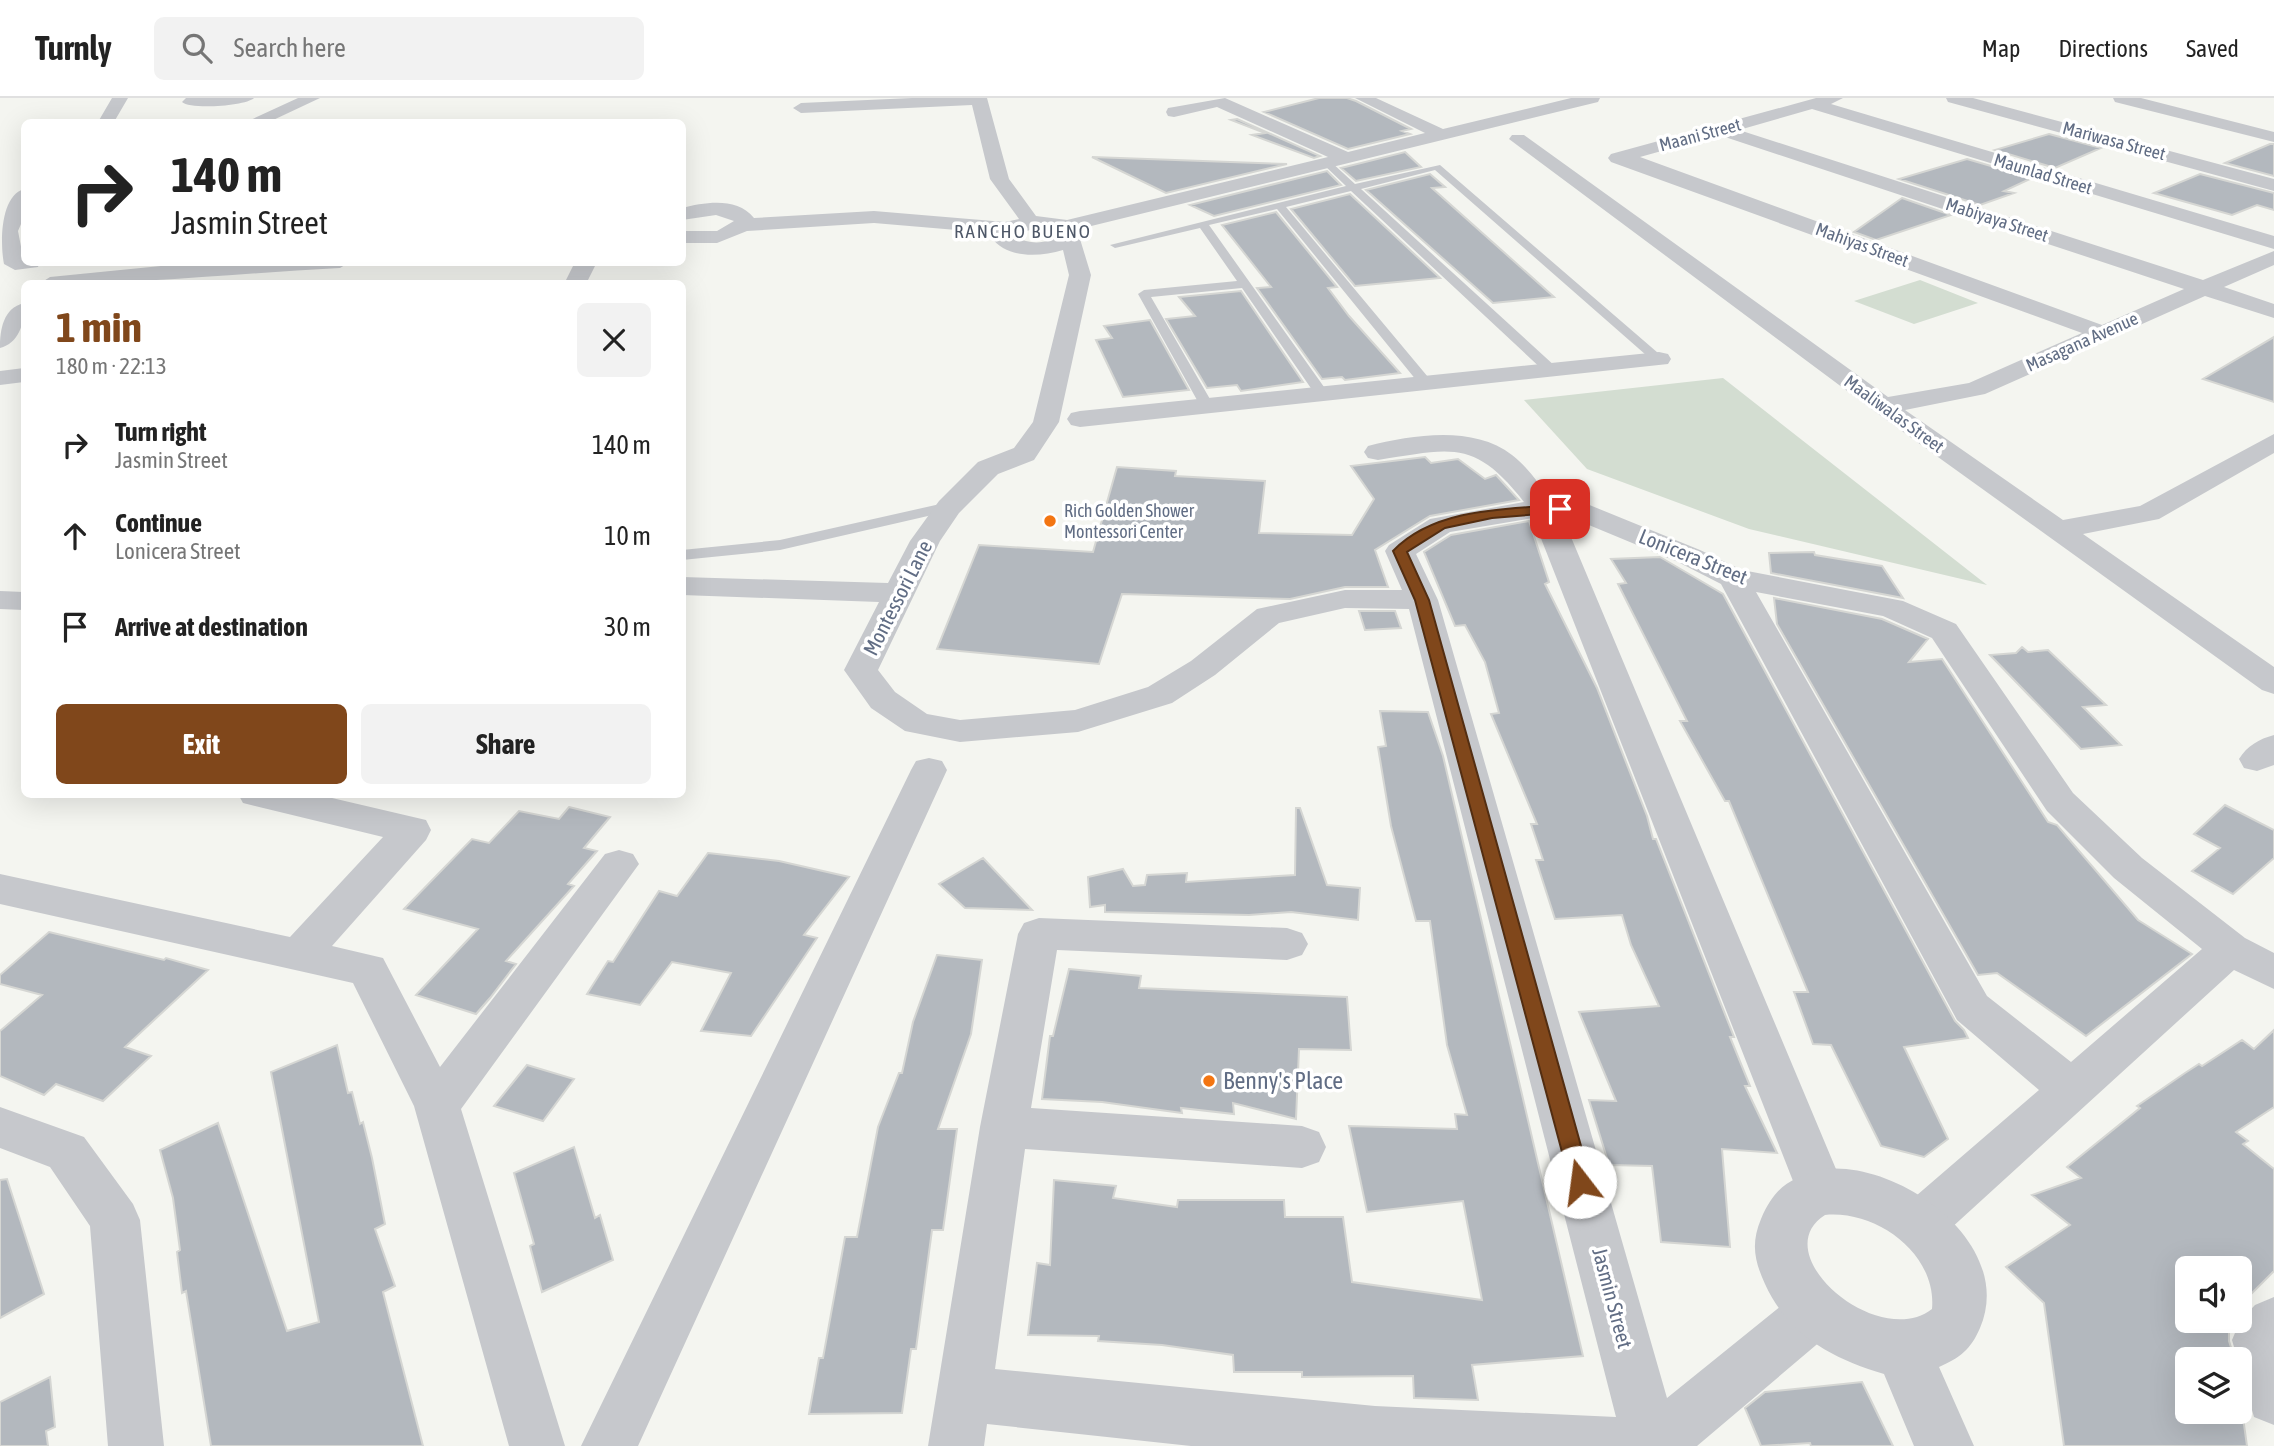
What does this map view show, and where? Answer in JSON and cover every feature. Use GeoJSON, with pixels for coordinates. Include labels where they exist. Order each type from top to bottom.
{"type":"FeatureCollection","features":[{"type":"Feature","properties":{"kind":"street"},"geometry":{"type":"LineString","coordinates":[[108,119],[120,98]]}},
{"type":"Feature","properties":{"kind":"street"},"geometry":{"type":"LineString","coordinates":[[187,104],[246,98]]}},
{"type":"Feature","properties":{"kind":"street"},"geometry":{"type":"LineString","coordinates":[[262,119],[313,98]]}},
{"type":"Feature","properties":{"kind":"street"},"geometry":{"type":"LineString","coordinates":[[1363,98],[1442,135]]}},
{"type":"Feature","properties":{"kind":"street"},"geometry":{"type":"LineString","coordinates":[[1006,228],[1001,237],[1021,247],[1044,248],[1068,233],[1346,158],[1592,98]]}},
{"type":"Feature","properties":{"kind":"street","name":"Maani Street"},"geometry":{"type":"LineString","coordinates":[[1584,167],[1836,98]]}},
{"type":"Feature","properties":{"kind":"street","name":"Mariwasa Street"},"geometry":{"type":"LineString","coordinates":[[1955,98],[2274,185]]}},
{"type":"Feature","properties":{"kind":"street"},"geometry":{"type":"LineString","coordinates":[[2120,98],[2274,137]]}},
{"type":"Feature","properties":{"kind":"street"},"geometry":{"type":"LineString","coordinates":[[801,108],[838,102],[979,99],[1000,180],[1030,221]]}},
{"type":"Feature","properties":{"kind":"street"},"geometry":{"type":"LineString","coordinates":[[1174,112],[1219,102],[1346,158]]}},
{"type":"Feature","properties":{"kind":"street","name":"Maunlad Street"},"geometry":{"type":"LineString","coordinates":[[1812,104],[2274,243]]}},
{"type":"Feature","properties":{"kind":"street","name":"Mabiyaya Street"},"geometry":{"type":"LineString","coordinates":[[1721,130],[2274,311]]}},
{"type":"Feature","properties":{"kind":"street","name":"Maaliwalas Street"},"geometry":{"type":"LineString","coordinates":[[1518,139],[1584,167],[1883,407],[2274,683]]}},
{"type":"Feature","properties":{"kind":"street","name":"Mahiyas Street"},"geometry":{"type":"LineString","coordinates":[[1621,157],[2103,333]]}},
{"type":"Feature","properties":{"kind":"street"},"geometry":{"type":"LineString","coordinates":[[15,264],[9,230],[21,198]]}},
{"type":"Feature","properties":{"kind":"street"},"geometry":{"type":"LineString","coordinates":[[686,213],[708,210],[730,211],[743,216],[744,225]]}},
{"type":"Feature","properties":{"kind":"street"},"geometry":{"type":"LineString","coordinates":[[686,237],[716,236],[744,225],[874,217],[1006,228],[1030,221],[1068,233]]}},
{"type":"Feature","properties":{"kind":"street","name":"Montessori Lane"},"geometry":{"type":"LineString","coordinates":[[1068,233],[1080,275],[1046,422],[1024,454],[988,468],[949,507],[925,541],[861,670],[883,700],[917,723],[960,731],[1078,721],[1160,695],[1203,668],[1268,615],[1345,599],[1422,600]]}},
{"type":"Feature","properties":{"kind":"street","name":"Masagana Avenue"},"geometry":{"type":"LineString","coordinates":[[1883,407],[1976,389],[2274,257]]}},
{"type":"Feature","properties":{"kind":"street"},"geometry":{"type":"LineString","coordinates":[[89,280],[245,266]]}},
{"type":"Feature","properties":{"kind":"street"},"geometry":{"type":"LineString","coordinates":[[10,334],[21,315]]}},
{"type":"Feature","properties":{"kind":"street"},"geometry":{"type":"LineString","coordinates":[[1080,419],[1659,359]]}},
{"type":"Feature","properties":{"kind":"street"},"geometry":{"type":"LineString","coordinates":[[0,378],[21,375]]}},
{"type":"Feature","properties":{"kind":"street"},"geometry":{"type":"LineString","coordinates":[[2058,530],[2148,513],[2274,442]]}},
{"type":"Feature","properties":{"kind":"street"},"geometry":{"type":"LineString","coordinates":[[1378,452],[1456,443],[1478,447],[1500,459],[1544,508],[1821,1193]]}},
{"type":"Feature","properties":{"kind":"street","name":"Lonicera Street"},"geometry":{"type":"LineString","coordinates":[[1440,525],[1492,514],[1544,508],[1577,510],[1689,556],[1733,578],[1892,608],[1944,631],[2060,802],[2127,868],[2230,949]]}},
{"type":"Feature","properties":{"kind":"street","name":"Jasmin Street"},"geometry":{"type":"LineString","coordinates":[[1440,525],[1399,551],[1422,600],[1653,1446]]}},
{"type":"Feature","properties":{"kind":"street"},"geometry":{"type":"LineString","coordinates":[[1733,578],[1972,1008],[2071,1089]]}},
{"type":"Feature","properties":{"kind":"street"},"geometry":{"type":"LineString","coordinates":[[686,586],[899,593]]}},
{"type":"Feature","properties":{"kind":"street"},"geometry":{"type":"LineString","coordinates":[[0,600],[21,601]]}},
{"type":"Feature","properties":{"kind":"street"},"geometry":{"type":"LineString","coordinates":[[609,1446],[929,770]]}},
{"type":"Feature","properties":{"kind":"street"},"geometry":{"type":"LineString","coordinates":[[273,798],[412,830],[299,954]]}},
{"type":"Feature","properties":{"kind":"street"},"geometry":{"type":"LineString","coordinates":[[437,1106],[619,864]]}},
{"type":"Feature","properties":{"kind":"street"},"geometry":{"type":"LineString","coordinates":[[0,889],[368,970],[437,1106],[537,1446]]}},
{"type":"Feature","properties":{"kind":"street"},"geometry":{"type":"LineString","coordinates":[[1287,944],[1039,934],[1004,1127],[961,1420],[1241,1435],[1621,1446]]}},
{"type":"Feature","properties":{"kind":"street"},"geometry":{"type":"LineString","coordinates":[[1920,1224],[2230,949],[2274,972]]}},
{"type":"Feature","properties":{"kind":"street"},"geometry":{"type":"LineString","coordinates":[[0,1127],[67,1152],[115,1220],[136,1446]]}},
{"type":"Feature","properties":{"kind":"street"},"geometry":{"type":"LineString","coordinates":[[1004,1127],[1302,1147]]}},
{"type":"Feature","properties":{"kind":"street"},"geometry":{"type":"LineString","coordinates":[[1853,1192],[1888,1203],[1920,1224],[1944,1250],[1959,1278],[1962,1306],[1952,1329],[1931,1345],[1902,1349],[1871,1344],[1842,1331],[1815,1311],[1792,1282],[1780,1252],[1782,1224],[1797,1203],[1821,1193],[1853,1192]]}},
{"type":"Feature","properties":{"kind":"street"},"geometry":{"type":"LineString","coordinates":[[1653,1446],[1815,1311]]}},
{"type":"Feature","properties":{"kind":"street"},"geometry":{"type":"LineString","coordinates":[[2274,1323],[2259,1340],[2274,1397]]}},
{"type":"Feature","properties":{"kind":"street"},"geometry":{"type":"LineString","coordinates":[[1902,1349],[1944,1446]]}},
{"type":"Feature","properties":{"kind":"lane"},"geometry":{"type":"LineString","coordinates":[[1327,163],[1551,370]]}},
{"type":"Feature","properties":{"kind":"lane"},"geometry":{"type":"LineString","coordinates":[[1115,246],[1437,167],[1659,359]]}},
{"type":"Feature","properties":{"kind":"lane"},"geometry":{"type":"LineString","coordinates":[[1279,205],[1426,383]]}},
{"type":"Feature","properties":{"kind":"lane"},"geometry":{"type":"LineString","coordinates":[[1203,224],[1322,394]]}},
{"type":"Feature","properties":{"kind":"lane"},"geometry":{"type":"LineString","coordinates":[[1207,406],[1144,294],[1245,284]]}},
{"type":"Feature","properties":{"kind":"lane"},"geometry":{"type":"LineString","coordinates":[[686,555],[780,545],[949,507]]}},
{"type":"Feature","properties":{"kind":"shaded area"},"geometry":{"type":"Polygon","coordinates":[[[1920,280],[1978,303],[1914,324],[1854,301],[1920,280]]]}},
{"type":"Feature","properties":{"kind":"shaded area"},"geometry":{"type":"Polygon","coordinates":[[[1723,378],[1987,585],[1749,529],[1587,469],[1524,400],[1723,378]]]}},
{"type":"Feature","properties":{"kind":"building"},"geometry":{"type":"Polygon","coordinates":[[[1319,98],[1347,98],[1356,101],[1411,129],[1402,131],[1410,134],[1348,149],[1264,112],[1319,98]]]}},
{"type":"Feature","properties":{"kind":"building"},"geometry":{"type":"Polygon","coordinates":[[[1237,119],[1320,156],[1314,158],[1252,135],[1265,133],[1231,120],[1237,119]]]}},
{"type":"Feature","properties":{"kind":"building"},"geometry":{"type":"Polygon","coordinates":[[[2049,134],[2101,148],[2055,168],[1995,150],[2049,134]]]}},
{"type":"Feature","properties":{"kind":"building"},"geometry":{"type":"Polygon","coordinates":[[[2274,144],[2274,176],[2225,163],[2274,144]]]}},
{"type":"Feature","properties":{"kind":"building"},"geometry":{"type":"Polygon","coordinates":[[[1405,152],[1421,167],[1356,181],[1341,168],[1405,152]]]}},
{"type":"Feature","properties":{"kind":"building"},"geometry":{"type":"Polygon","coordinates":[[[1092,157],[1287,164],[1166,193],[1092,157]]]}},
{"type":"Feature","properties":{"kind":"building"},"geometry":{"type":"Polygon","coordinates":[[[1967,159],[2032,178],[2004,191],[2014,193],[1980,205],[1899,179],[1967,159]]]}},
{"type":"Feature","properties":{"kind":"building"},"geometry":{"type":"Polygon","coordinates":[[[1327,171],[1341,185],[1214,216],[1190,205],[1327,171]]]}},
{"type":"Feature","properties":{"kind":"building"},"geometry":{"type":"Polygon","coordinates":[[[1430,174],[1445,187],[1432,188],[1554,297],[1493,303],[1366,190],[1430,174]]]}},
{"type":"Feature","properties":{"kind":"building"},"geometry":{"type":"Polygon","coordinates":[[[2200,174],[2274,193],[2274,210],[2257,205],[2232,215],[2154,193],[2200,174]]]}},
{"type":"Feature","properties":{"kind":"building"},"geometry":{"type":"Polygon","coordinates":[[[1350,194],[1440,278],[1355,286],[1291,209],[1350,194]]]}},
{"type":"Feature","properties":{"kind":"building"},"geometry":{"type":"Polygon","coordinates":[[[1902,198],[1951,215],[1876,240],[1854,232],[1902,198]]]}},
{"type":"Feature","properties":{"kind":"building"},"geometry":{"type":"Polygon","coordinates":[[[1276,212],[1337,287],[1328,288],[1349,316],[1400,373],[1345,380],[1342,377],[1322,379],[1257,288],[1271,287],[1222,225],[1276,212]]]}},
{"type":"Feature","properties":{"kind":"building"},"geometry":{"type":"Polygon","coordinates":[[[1241,291],[1303,382],[1241,391],[1237,385],[1207,388],[1166,319],[1195,316],[1179,297],[1241,291]]]}},
{"type":"Feature","properties":{"kind":"building"},"geometry":{"type":"Polygon","coordinates":[[[1150,320],[1189,390],[1123,397],[1096,340],[1112,338],[1104,326],[1150,320]]]}},
{"type":"Feature","properties":{"kind":"building"},"geometry":{"type":"Polygon","coordinates":[[[2274,337],[2274,402],[2203,379],[2274,337]]]}},
{"type":"Feature","properties":{"kind":"building"},"geometry":{"type":"Polygon","coordinates":[[[1425,457],[1431,463],[1458,459],[1485,479],[1496,475],[1519,500],[1430,516],[1375,550],[1388,587],[1345,587],[1290,599],[1122,594],[1099,664],[937,649],[979,545],[1093,552],[1117,467],[1176,471],[1175,476],[1265,481],[1259,533],[1352,535],[1374,499],[1351,466],[1425,457]]]}},
{"type":"Feature","properties":{"kind":"building"},"geometry":{"type":"Polygon","coordinates":[[[1529,521],[1549,582],[1545,584],[1597,688],[1647,816],[1653,839],[1656,839],[1734,1037],[1730,1037],[1750,1086],[1745,1086],[1777,1153],[1722,1149],[1730,1247],[1661,1242],[1652,1166],[1609,1165],[1589,1100],[1616,1101],[1579,1012],[1659,1006],[1631,945],[1622,915],[1555,919],[1536,860],[1543,860],[1531,824],[1537,824],[1491,714],[1499,713],[1485,662],[1465,625],[1455,626],[1424,552],[1451,535],[1529,521]]]}},
{"type":"Feature","properties":{"kind":"building"},"geometry":{"type":"Polygon","coordinates":[[[1814,552],[1815,555],[1882,566],[1903,598],[1771,573],[1769,553],[1814,552]]]}},
{"type":"Feature","properties":{"kind":"building"},"geometry":{"type":"Polygon","coordinates":[[[1660,557],[1723,594],[1955,1021],[1968,1038],[1904,1047],[1948,1139],[1924,1157],[1881,1146],[1831,1045],[1813,1044],[1794,992],[1808,992],[1729,801],[1725,801],[1680,721],[1687,721],[1618,584],[1626,583],[1611,559],[1660,557]]]}},
{"type":"Feature","properties":{"kind":"building"},"geometry":{"type":"Polygon","coordinates":[[[1774,598],[1882,619],[1928,639],[1909,662],[1942,659],[2048,822],[2057,825],[2138,920],[2192,954],[2086,1036],[1997,973],[1978,975],[1777,624],[1774,598]]]}},
{"type":"Feature","properties":{"kind":"building"},"geometry":{"type":"Polygon","coordinates":[[[1359,611],[1395,611],[1401,628],[1365,630],[1359,611]]]}},
{"type":"Feature","properties":{"kind":"building"},"geometry":{"type":"Polygon","coordinates":[[[2022,647],[2028,652],[2048,650],[2106,705],[2083,707],[2121,745],[2081,749],[1990,655],[2016,653],[2022,647]]]}},
{"type":"Feature","properties":{"kind":"building"},"geometry":{"type":"Polygon","coordinates":[[[1380,711],[1428,712],[1443,756],[1583,1356],[1472,1365],[1478,1400],[1414,1398],[1413,1376],[1302,1377],[1302,1372],[1234,1372],[1233,1355],[1162,1345],[1098,1341],[1099,1336],[1028,1335],[1037,1263],[1050,1265],[1054,1180],[1116,1186],[1113,1198],[1177,1207],[1178,1200],[1284,1200],[1285,1217],[1343,1217],[1352,1282],[1482,1300],[1463,1201],[1367,1212],[1349,1126],[1457,1129],[1455,1114],[1467,1115],[1447,1045],[1430,921],[1416,921],[1391,826],[1378,747],[1386,746],[1380,711]]]}},
{"type":"Feature","properties":{"kind":"building"},"geometry":{"type":"Polygon","coordinates":[[[2225,805],[2274,830],[2274,858],[2233,894],[2192,871],[2220,848],[2194,834],[2225,805]]]}},
{"type":"Feature","properties":{"kind":"building"},"geometry":{"type":"Polygon","coordinates":[[[569,807],[610,817],[584,848],[597,851],[568,884],[574,886],[506,961],[516,964],[490,998],[476,1014],[416,995],[478,929],[404,909],[472,839],[489,843],[519,811],[559,819],[569,807]]]}},
{"type":"Feature","properties":{"kind":"building"},"geometry":{"type":"Polygon","coordinates":[[[1296,808],[1300,808],[1327,885],[1360,888],[1358,920],[1291,912],[1249,915],[1105,912],[1105,905],[1090,907],[1088,877],[1123,869],[1133,886],[1145,885],[1147,875],[1187,873],[1186,882],[1295,875],[1296,808]]]}},
{"type":"Feature","properties":{"kind":"building"},"geometry":{"type":"Polygon","coordinates":[[[708,853],[779,861],[849,877],[804,935],[817,938],[751,1036],[701,1031],[731,973],[672,962],[640,1005],[587,994],[608,961],[613,962],[659,891],[677,896],[708,853]]]}},
{"type":"Feature","properties":{"kind":"building"},"geometry":{"type":"Polygon","coordinates":[[[983,858],[1032,910],[965,908],[939,884],[983,858]]]}},
{"type":"Feature","properties":{"kind":"building"},"geometry":{"type":"Polygon","coordinates":[[[49,932],[208,970],[125,1047],[151,1056],[103,1101],[56,1084],[44,1095],[0,1076],[0,1031],[42,995],[0,984],[0,975],[49,932]]]}},
{"type":"Feature","properties":{"kind":"building"},"geometry":{"type":"Polygon","coordinates":[[[937,955],[982,960],[971,1034],[938,1129],[957,1129],[943,1230],[932,1230],[916,1349],[911,1349],[902,1413],[809,1414],[819,1358],[823,1358],[845,1237],[857,1237],[878,1127],[899,1073],[902,1073],[913,1022],[937,955]]]}},
{"type":"Feature","properties":{"kind":"building"},"geometry":{"type":"Polygon","coordinates":[[[1069,969],[1141,976],[1139,988],[1347,997],[1351,1050],[1299,1049],[1296,1119],[1233,1103],[1234,1114],[1181,1108],[1182,1113],[1102,1102],[1042,1099],[1050,1036],[1053,1036],[1069,969]]]}},
{"type":"Feature","properties":{"kind":"building"},"geometry":{"type":"Polygon","coordinates":[[[2274,1030],[2274,1107],[2236,1132],[2248,1141],[2243,1144],[2274,1169],[2274,1271],[2252,1293],[2252,1256],[2175,1256],[2175,1333],[2229,1333],[2231,1347],[2175,1347],[2175,1424],[2244,1424],[2247,1446],[2064,1446],[2044,1303],[2006,1267],[2070,1225],[2032,1195],[2081,1178],[2067,1167],[2140,1108],[2137,1106],[2185,1073],[2199,1064],[2202,1066],[2242,1040],[2254,1049],[2274,1030]]]}},
{"type":"Feature","properties":{"kind":"building"},"geometry":{"type":"Polygon","coordinates":[[[337,1045],[348,1093],[352,1092],[372,1158],[385,1224],[375,1229],[395,1286],[383,1292],[423,1446],[211,1446],[186,1291],[182,1293],[173,1198],[160,1150],[218,1123],[287,1331],[319,1322],[271,1072],[337,1045]]]}},
{"type":"Feature","properties":{"kind":"building"},"geometry":{"type":"Polygon","coordinates":[[[527,1065],[574,1079],[543,1121],[494,1106],[527,1065]]]}},
{"type":"Feature","properties":{"kind":"building"},"geometry":{"type":"Polygon","coordinates":[[[574,1147],[595,1218],[600,1215],[613,1260],[542,1292],[530,1246],[534,1244],[514,1173],[574,1147]]]}},
{"type":"Feature","properties":{"kind":"building"},"geometry":{"type":"Polygon","coordinates":[[[7,1179],[44,1294],[0,1318],[0,1180],[7,1179]]]}},
{"type":"Feature","properties":{"kind":"building"},"geometry":{"type":"Polygon","coordinates":[[[50,1377],[55,1427],[46,1431],[48,1446],[0,1446],[0,1402],[50,1377]]]}},
{"type":"Feature","properties":{"kind":"building"},"geometry":{"type":"Polygon","coordinates":[[[1862,1382],[1893,1446],[1811,1446],[1810,1443],[1761,1446],[1745,1408],[1765,1392],[1862,1382]]]}},
{"type":"Feature","properties":{"kind":"place","name":"Rich Golden Shower Montessori Center"},"geometry":{"type":"Point","coordinates":[1050,521]}},
{"type":"Feature","properties":{"kind":"place","name":"Benny's Place"},"geometry":{"type":"Point","coordinates":[1209,1081]}},
{"type":"Feature","properties":{"kind":"district","name":"RANCHO BUENO"},"geometry":{"type":"Point","coordinates":[1023,231]}},
{"type":"Feature","properties":{"kind":"route"},"geometry":{"type":"LineString","coordinates":[[1560,509],[1544,508],[1492,514],[1440,525],[1399,551],[1422,600],[1580,1182]]}}]}
